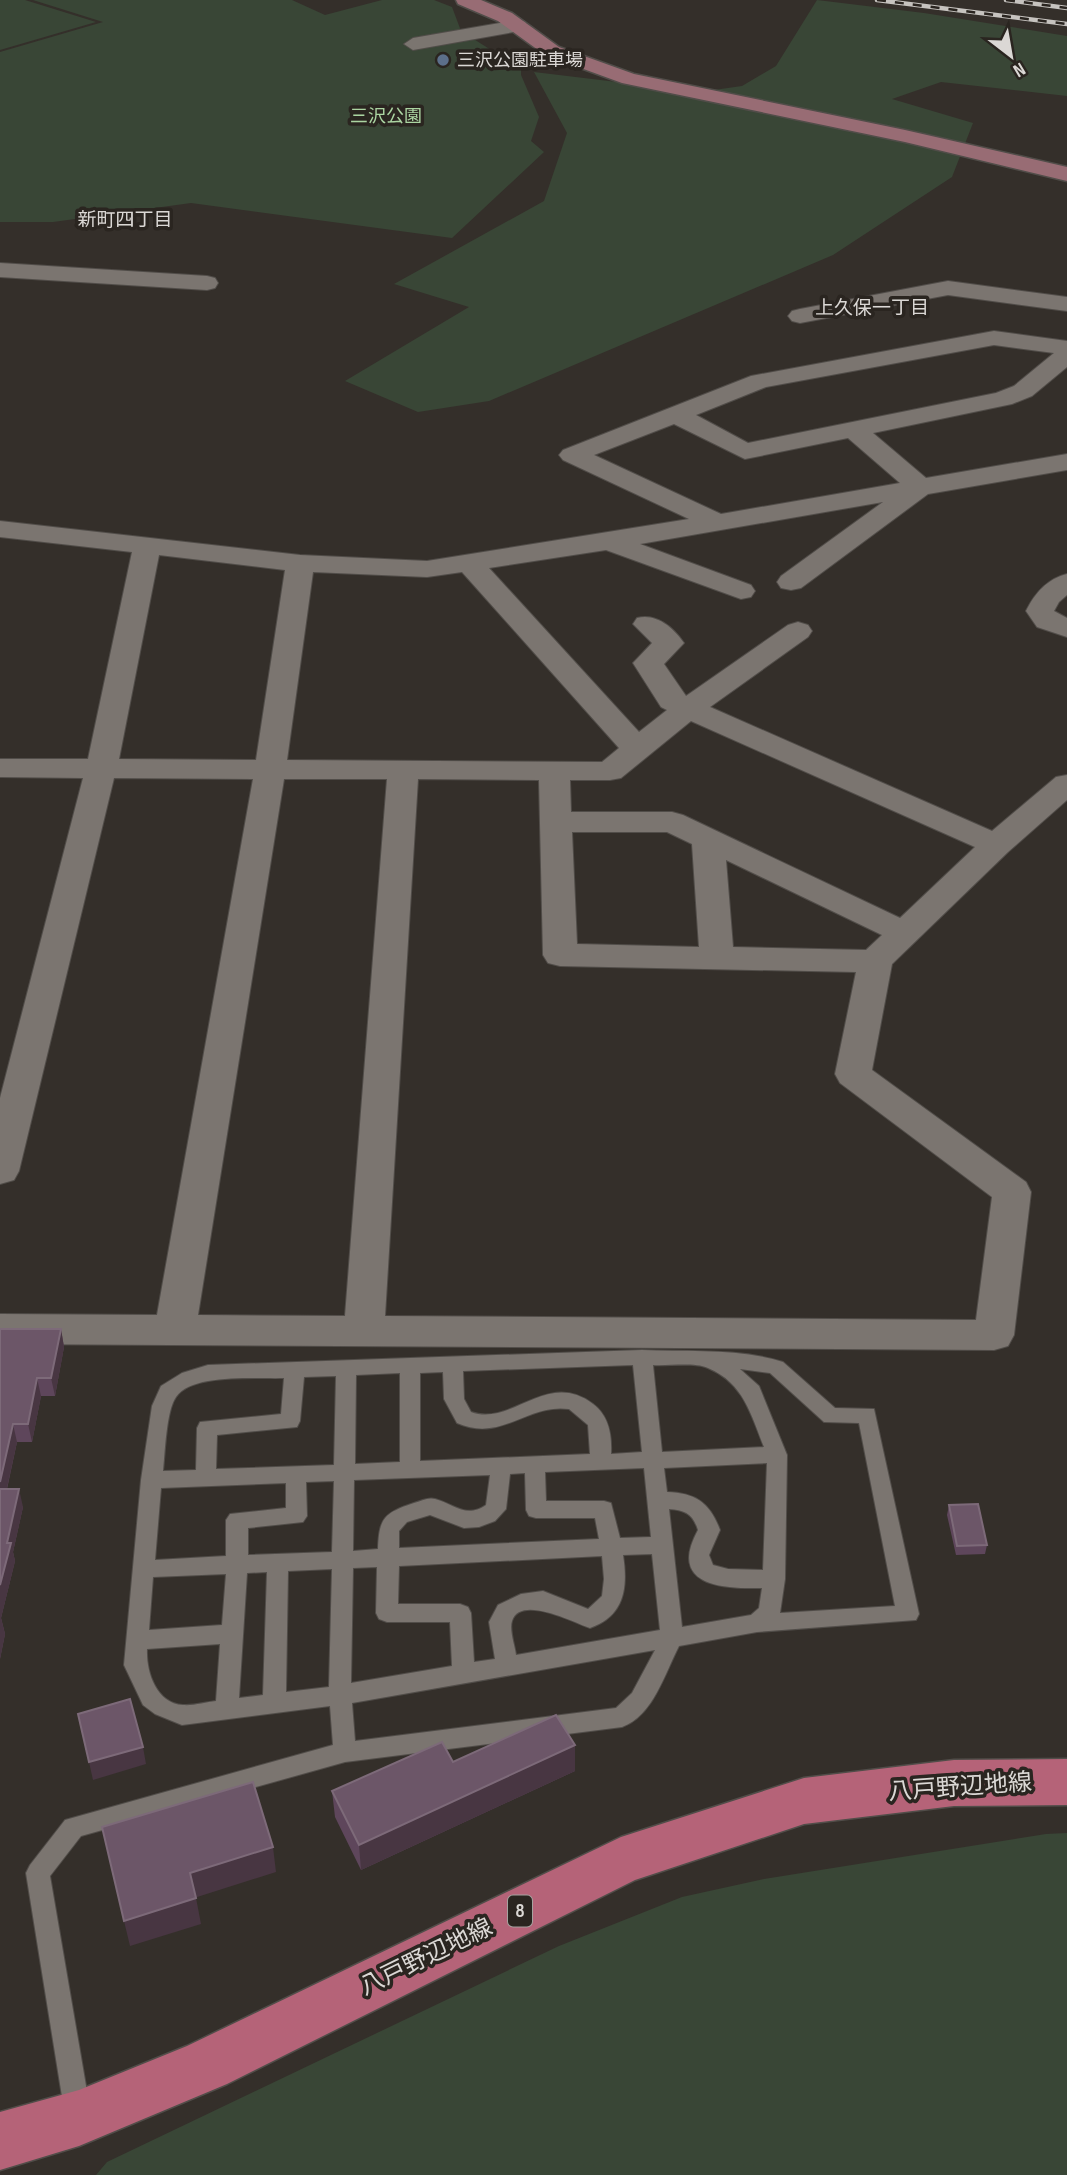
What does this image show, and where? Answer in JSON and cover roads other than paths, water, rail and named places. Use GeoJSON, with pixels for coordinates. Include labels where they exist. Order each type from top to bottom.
{"type":"FeatureCollection","features":[{"type":"Feature","properties":{"kind":"main road","name":"八戸野辺地線"},"geometry":{"type":"LineString","coordinates":[[0,2141],[79,2118],[206,2065],[621,1861],[804,1801],[954,1783],[1067,1782]]}},
{"type":"Feature","properties":{"kind":"street"},"geometry":{"type":"LineString","coordinates":[[465,0],[505,17],[552,51],[629,79],[905,136],[1067,174]]}},
{"type":"Feature","properties":{"kind":"street"},"geometry":{"type":"LineString","coordinates":[[412,44],[517,26]]}},
{"type":"Feature","properties":{"kind":"street"},"geometry":{"type":"LineString","coordinates":[[0,270],[207,283]]}},
{"type":"Feature","properties":{"kind":"street"},"geometry":{"type":"LineString","coordinates":[[800,316],[947,288],[1067,304]]}},
{"type":"Feature","properties":{"kind":"street"},"geometry":{"type":"LineString","coordinates":[[993,338],[1011,296]]}},
{"type":"Feature","properties":{"kind":"street"},"geometry":{"type":"LineString","coordinates":[[717,522],[572,455],[760,381],[993,338],[1067,348]]}},
{"type":"Feature","properties":{"kind":"street"},"geometry":{"type":"LineString","coordinates":[[676,415],[745,451],[1003,399],[1023,391],[1067,355]]}},
{"type":"Feature","properties":{"kind":"street"},"geometry":{"type":"LineString","coordinates":[[853,429],[920,487]]}},
{"type":"Feature","properties":{"kind":"street"},"geometry":{"type":"LineString","coordinates":[[6,530],[300,563],[415,569],[470,564],[1067,462]]}},
{"type":"Feature","properties":{"kind":"street"},"geometry":{"type":"LineString","coordinates":[[791,582],[920,487]]}},
{"type":"Feature","properties":{"kind":"street"},"geometry":{"type":"LineString","coordinates":[[608,541],[741,591]]}},
{"type":"Feature","properties":{"kind":"street"},"geometry":{"type":"LineString","coordinates":[[0,1171],[101,769],[148,547]]}},
{"type":"Feature","properties":{"kind":"street"},"geometry":{"type":"LineString","coordinates":[[175,1329],[270,770],[300,563]]}},
{"type":"Feature","properties":{"kind":"street"},"geometry":{"type":"LineString","coordinates":[[470,564],[638,750]]}},
{"type":"Feature","properties":{"kind":"street"},"geometry":{"type":"LineString","coordinates":[[1067,582],[1047,597],[1040,611],[1047,621],[1067,628]]}},
{"type":"Feature","properties":{"kind":"street"},"geometry":{"type":"LineString","coordinates":[[647,624],[669,643],[648,663],[672,701],[996,845]]}},
{"type":"Feature","properties":{"kind":"street"},"geometry":{"type":"LineString","coordinates":[[0,768],[610,771],[688,708],[797,631]]}},
{"type":"Feature","properties":{"kind":"street"},"geometry":{"type":"LineString","coordinates":[[364,1331],[403,771]]}},
{"type":"Feature","properties":{"kind":"street"},"geometry":{"type":"LineString","coordinates":[[555,772],[560,955],[875,961]]}},
{"type":"Feature","properties":{"kind":"street"},"geometry":{"type":"LineString","coordinates":[[0,1329],[994,1335],[1012,1192],[853,1074],[875,961],[996,845],[1067,783]]}},
{"type":"Feature","properties":{"kind":"street"},"geometry":{"type":"LineString","coordinates":[[556,822],[671,822],[905,933]]}},
{"type":"Feature","properties":{"kind":"street"},"geometry":{"type":"LineString","coordinates":[[708,840],[717,958]]}},
{"type":"Feature","properties":{"kind":"lane"},"geometry":{"type":"LineString","coordinates":[[79,2118],[38,1873],[73,1828],[345,1752],[622,1717],[640,1700],[672,1638],[642,1357]]}},
{"type":"Feature","properties":{"kind":"lane"},"geometry":{"type":"LineString","coordinates":[[642,1357],[711,1360],[753,1362],[776,1367],[831,1416],[867,1415],[908,1614],[757,1623],[340,1695],[182,1715],[163,1710],[145,1694],[135,1665],[151,1480],[162,1406],[167,1391],[189,1378],[208,1373],[346,1367],[642,1357]]}},
{"type":"Feature","properties":{"kind":"lane"},"geometry":{"type":"LineString","coordinates":[[711,1360],[752,1391],[777,1455],[774,1579],[769,1612],[757,1623]]}},
{"type":"Feature","properties":{"kind":"lane"},"geometry":{"type":"LineString","coordinates":[[453,1365],[451,1391],[455,1409],[464,1417],[479,1423],[489,1422],[523,1412],[542,1402],[562,1400],[578,1403],[592,1414],[600,1432],[600,1462]]}},
{"type":"Feature","properties":{"kind":"lane"},"geometry":{"type":"LineString","coordinates":[[410,1366],[410,1470]]}},
{"type":"Feature","properties":{"kind":"lane"},"geometry":{"type":"LineString","coordinates":[[345,1752],[340,1695],[346,1367]]}},
{"type":"Feature","properties":{"kind":"lane"},"geometry":{"type":"LineString","coordinates":[[206,1478],[207,1428],[290,1421],[295,1369]]}},
{"type":"Feature","properties":{"kind":"lane"},"geometry":{"type":"LineString","coordinates":[[151,1480],[777,1455]]}},
{"type":"Feature","properties":{"kind":"lane"},"geometry":{"type":"LineString","coordinates":[[507,1665],[500,1622],[506,1611],[521,1603],[543,1600],[590,1619],[605,1609],[615,1594],[604,1509],[536,1510],[535,1465]]}},
{"type":"Feature","properties":{"kind":"lane"},"geometry":{"type":"LineString","coordinates":[[463,1673],[460,1613],[387,1613],[389,1528],[400,1516],[431,1506],[465,1522],[486,1517],[496,1509],[501,1466]]}},
{"type":"Feature","properties":{"kind":"lane"},"geometry":{"type":"LineString","coordinates":[[227,1709],[237,1565],[237,1520],[296,1516],[296,1475]]}},
{"type":"Feature","properties":{"kind":"lane"},"geometry":{"type":"LineString","coordinates":[[657,1500],[683,1500],[699,1507],[709,1530],[697,1553],[699,1564],[707,1573],[726,1578],[774,1579]]}},
{"type":"Feature","properties":{"kind":"lane"},"geometry":{"type":"LineString","coordinates":[[145,1569],[662,1545]]}},
{"type":"Feature","properties":{"kind":"lane"},"geometry":{"type":"LineString","coordinates":[[274,1703],[278,1563]]}},
{"type":"Feature","properties":{"kind":"lane"},"geometry":{"type":"LineString","coordinates":[[138,1640],[232,1634]]}},
{"type":"Feature","properties":{"kind":"railway"},"geometry":{"type":"LineString","coordinates":[[877,0],[1067,24]]}},
{"type":"Feature","properties":{"kind":"railway"},"geometry":{"type":"LineString","coordinates":[[1006,0],[1067,8]]}},
{"type":"Feature","properties":{"kind":"place","name":"三沢公園駐車場"},"geometry":{"type":"Point","coordinates":[443,60]}},
{"type":"Feature","properties":{"kind":"district","name":"新町四丁目"},"geometry":{"type":"Point","coordinates":[125,220]}},
{"type":"Feature","properties":{"kind":"district","name":"上久保一丁目"},"geometry":{"type":"Point","coordinates":[872,308]}},
{"type":"Feature","properties":{"kind":"park label","name":"三沢公園"},"geometry":{"type":"Point","coordinates":[386,116]}}]}
